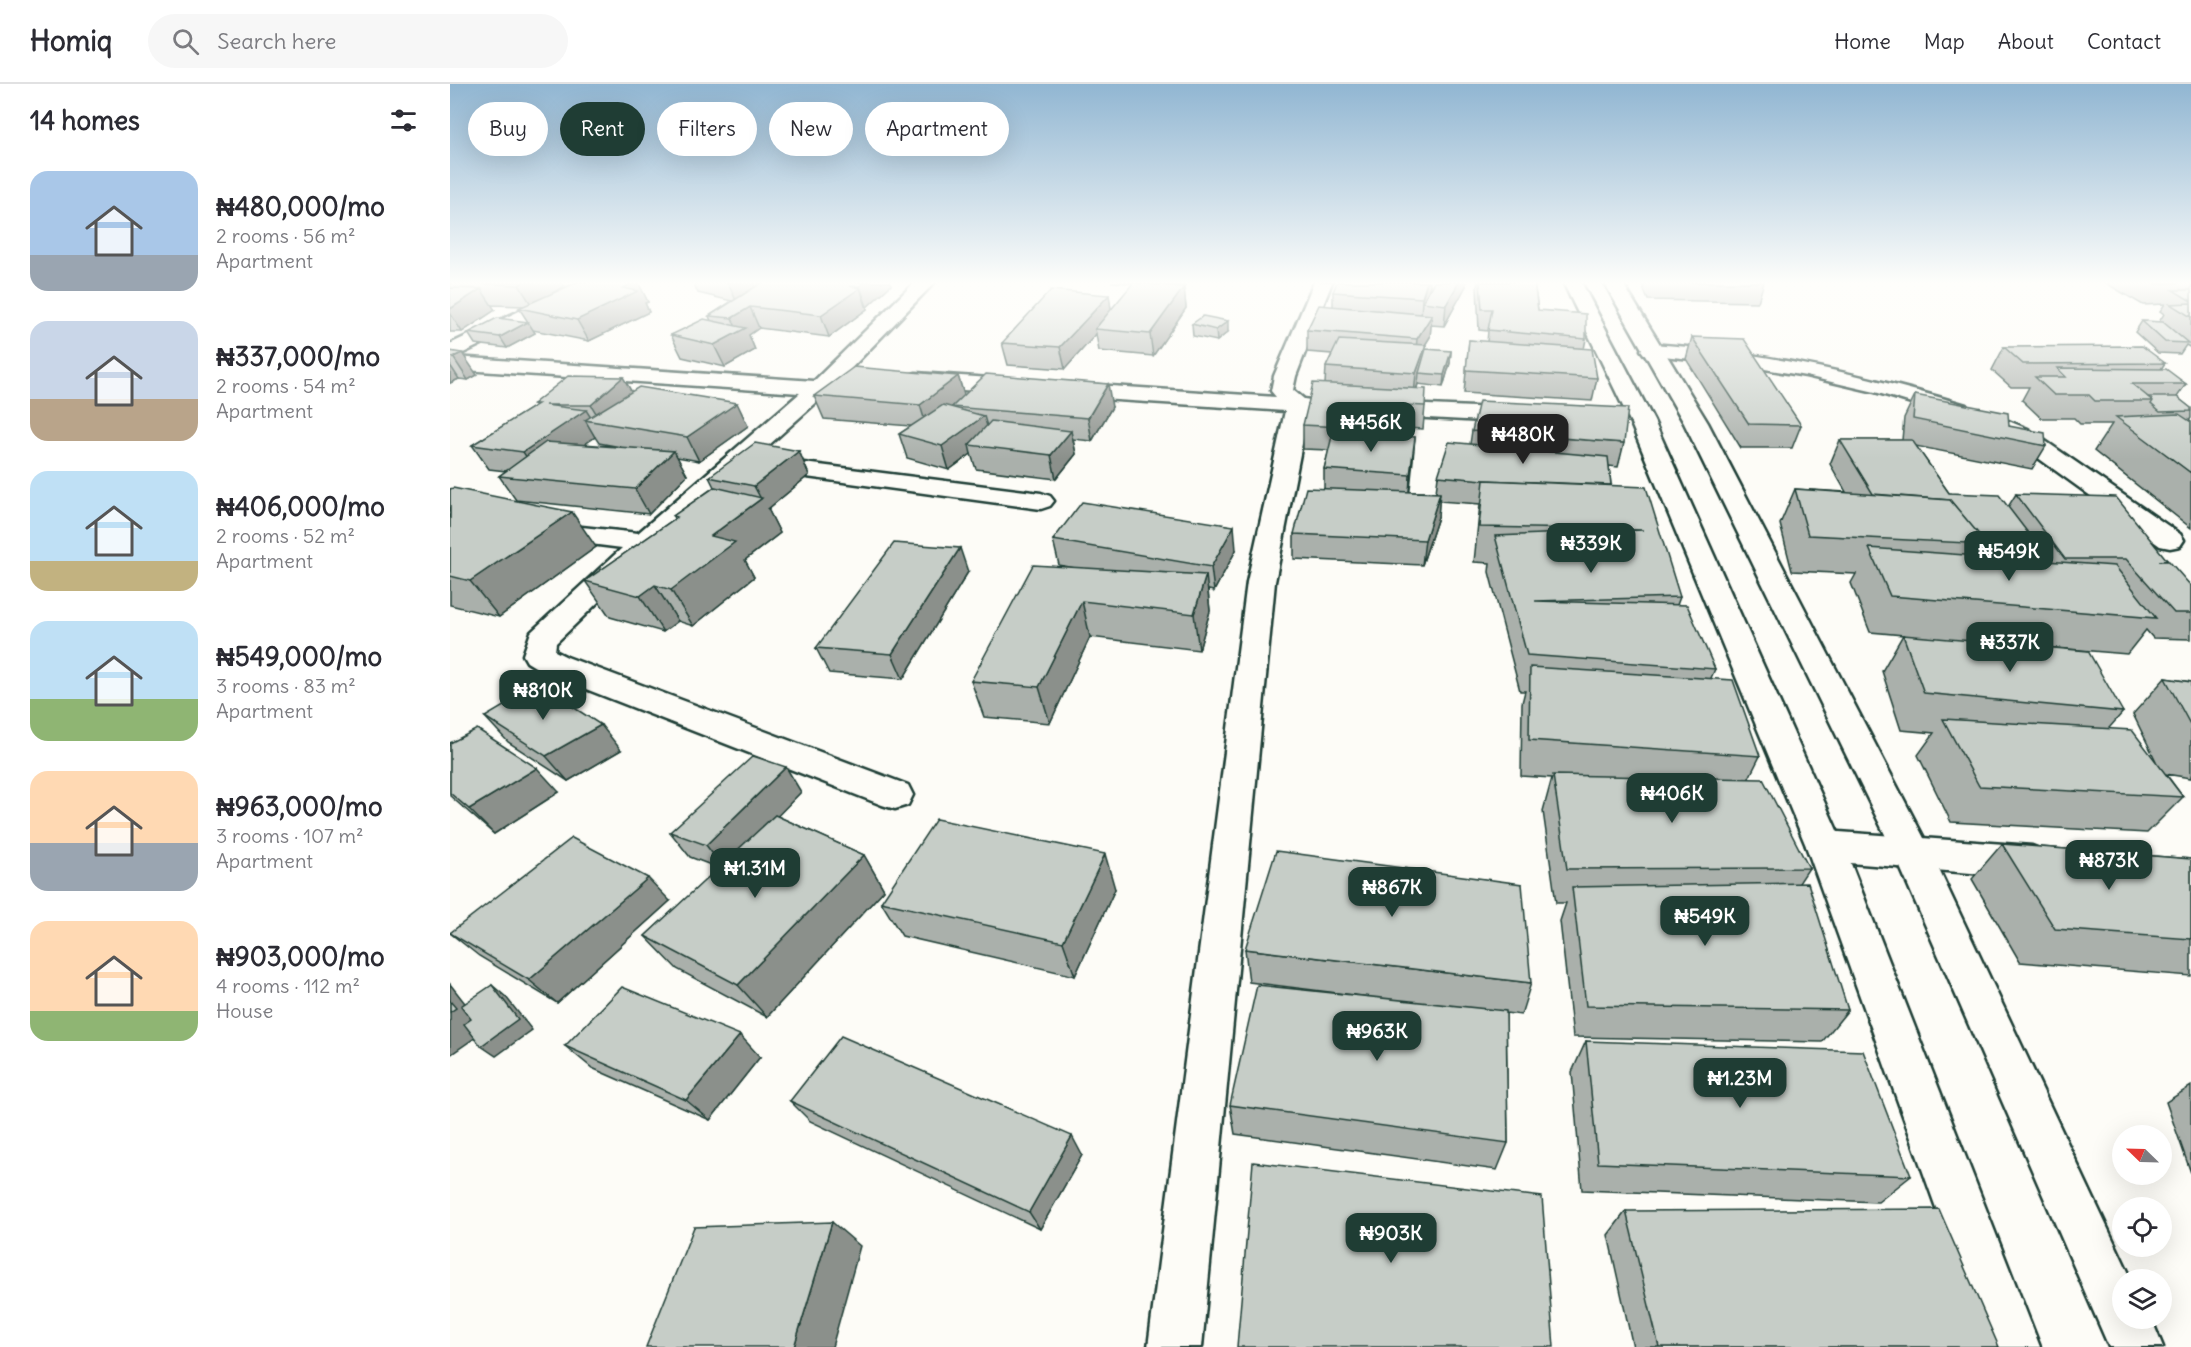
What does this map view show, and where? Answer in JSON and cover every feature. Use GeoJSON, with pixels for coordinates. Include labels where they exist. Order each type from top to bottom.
{"type":"FeatureCollection","features":[{"type":"Feature","properties":{"kind":"street"},"geometry":{"type":"LineString","coordinates":[[450,352],[473,341]]}},
{"type":"Feature","properties":{"kind":"street"},"geometry":{"type":"LineString","coordinates":[[872,341],[837,380],[736,461],[644,542],[542,639],[537,655],[556,665],[895,795]]}},
{"type":"Feature","properties":{"kind":"street"},"geometry":{"type":"LineString","coordinates":[[1299,341],[1285,376],[1282,391],[1316,407]]}},
{"type":"Feature","properties":{"kind":"street"},"geometry":{"type":"LineString","coordinates":[[1597,341],[1630,421],[1825,846],[2013,1347]]}},
{"type":"Feature","properties":{"kind":"street"},"geometry":{"type":"LineString","coordinates":[[1646,341],[1696,423],[1913,853],[2112,1294]]}},
{"type":"Feature","properties":{"kind":"street"},"geometry":{"type":"LineString","coordinates":[[1651,350],[1707,353],[1765,360],[1899,391],[1992,420],[2020,434],[2170,540]]}},
{"type":"Feature","properties":{"kind":"street"},"geometry":{"type":"LineString","coordinates":[[450,363],[837,380]]}},
{"type":"Feature","properties":{"kind":"street"},"geometry":{"type":"LineString","coordinates":[[893,378],[1316,407]]}},
{"type":"Feature","properties":{"kind":"street"},"geometry":{"type":"LineString","coordinates":[[1175,1347],[1261,582],[1316,407]]}},
{"type":"Feature","properties":{"kind":"street"},"geometry":{"type":"LineString","coordinates":[[1357,409],[1547,417]]}},
{"type":"Feature","properties":{"kind":"street"},"geometry":{"type":"LineString","coordinates":[[736,461],[1041,501]]}},
{"type":"Feature","properties":{"kind":"street"},"geometry":{"type":"LineString","coordinates":[[518,529],[644,542]]}},
{"type":"Feature","properties":{"kind":"street"},"geometry":{"type":"LineString","coordinates":[[1825,846],[2064,865]]}},
{"type":"Feature","properties":{"kind":"street"},"geometry":{"type":"LineString","coordinates":[[2128,1329],[2136,1347]]}},
{"type":"Feature","properties":{"kind":"building"},"geometry":{"type":"Polygon","coordinates":[[[697,341],[722,341],[714,345],[697,341]]]}},
{"type":"Feature","properties":{"kind":"building"},"geometry":{"type":"Polygon","coordinates":[[[1004,341],[1066,341],[1060,347],[1002,343],[1004,341]]]}},
{"type":"Feature","properties":{"kind":"building"},"geometry":{"type":"Polygon","coordinates":[[[1339,341],[1426,345],[1416,373],[1326,367],[1339,341]]]}},
{"type":"Feature","properties":{"kind":"building"},"geometry":{"type":"Polygon","coordinates":[[[1469,341],[1482,341],[1592,349],[1597,378],[1466,370],[1469,341]]]}},
{"type":"Feature","properties":{"kind":"building"},"geometry":{"type":"Polygon","coordinates":[[[1695,341],[1745,341],[1801,425],[1749,424],[1695,341]]]}},
{"type":"Feature","properties":{"kind":"building"},"geometry":{"type":"Polygon","coordinates":[[[2186,341],[2188,343],[2165,342],[2186,341]]]}},
{"type":"Feature","properties":{"kind":"building"},"geometry":{"type":"Polygon","coordinates":[[[2142,346],[2165,363],[2023,364],[2004,347],[2142,346]]]}},
{"type":"Feature","properties":{"kind":"building"},"geometry":{"type":"Polygon","coordinates":[[[1426,349],[1451,351],[1444,375],[1419,373],[1426,349]]]}},
{"type":"Feature","properties":{"kind":"building"},"geometry":{"type":"Polygon","coordinates":[[[450,351],[462,353],[450,357],[450,351]]]}},
{"type":"Feature","properties":{"kind":"building"},"geometry":{"type":"Polygon","coordinates":[[[854,367],[958,376],[920,405],[814,396],[854,367]]]}},
{"type":"Feature","properties":{"kind":"building"},"geometry":{"type":"Polygon","coordinates":[[[2057,368],[2166,369],[2186,384],[2132,384],[2153,401],[2095,401],[2089,395],[2054,395],[2035,377],[2066,377],[2057,368]]]}},
{"type":"Feature","properties":{"kind":"building"},"geometry":{"type":"Polygon","coordinates":[[[986,374],[1108,384],[1088,418],[952,407],[986,374]]]}},
{"type":"Feature","properties":{"kind":"building"},"geometry":{"type":"Polygon","coordinates":[[[568,376],[623,377],[591,405],[545,405],[586,410],[523,452],[472,445],[538,404],[533,404],[568,376]]]}},
{"type":"Feature","properties":{"kind":"building"},"geometry":{"type":"Polygon","coordinates":[[[1313,383],[1426,389],[1425,406],[1365,403],[1361,428],[1303,425],[1313,383]]]}},
{"type":"Feature","properties":{"kind":"building"},"geometry":{"type":"Polygon","coordinates":[[[639,387],[737,403],[687,437],[585,420],[639,387]]]}},
{"type":"Feature","properties":{"kind":"building"},"geometry":{"type":"Polygon","coordinates":[[[1915,395],[2008,413],[2009,426],[2045,433],[2046,446],[1913,419],[1915,395]]]}},
{"type":"Feature","properties":{"kind":"building"},"geometry":{"type":"Polygon","coordinates":[[[2148,397],[2177,397],[2191,408],[2191,411],[2160,412],[2151,404],[2153,401],[2148,397]]]}},
{"type":"Feature","properties":{"kind":"building"},"geometry":{"type":"Polygon","coordinates":[[[1479,401],[1628,408],[1624,443],[1472,431],[1479,401]]]}},
{"type":"Feature","properties":{"kind":"building"},"geometry":{"type":"Polygon","coordinates":[[[943,405],[984,416],[942,446],[899,434],[943,405]]]}},
{"type":"Feature","properties":{"kind":"building"},"geometry":{"type":"Polygon","coordinates":[[[2179,414],[2191,422],[2191,473],[2116,417],[2179,414]]]}},
{"type":"Feature","properties":{"kind":"building"},"geometry":{"type":"Polygon","coordinates":[[[991,421],[1071,431],[1051,455],[969,445],[991,421]]]}},
{"type":"Feature","properties":{"kind":"building"},"geometry":{"type":"Polygon","coordinates":[[[1333,432],[1415,437],[1410,475],[1324,469],[1333,432]]]}},
{"type":"Feature","properties":{"kind":"building"},"geometry":{"type":"Polygon","coordinates":[[[1840,440],[1912,440],[1949,493],[1999,495],[2038,546],[1986,544],[1950,500],[1873,494],[1840,440]]]}},
{"type":"Feature","properties":{"kind":"building"},"geometry":{"type":"Polygon","coordinates":[[[546,442],[674,451],[635,489],[499,476],[546,442]]]}},
{"type":"Feature","properties":{"kind":"building"},"geometry":{"type":"Polygon","coordinates":[[[1449,442],[1608,457],[1611,485],[1438,476],[1449,442]]]}},
{"type":"Feature","properties":{"kind":"building"},"geometry":{"type":"Polygon","coordinates":[[[755,443],[799,451],[754,486],[709,477],[755,443]]]}},
{"type":"Feature","properties":{"kind":"building"},"geometry":{"type":"Polygon","coordinates":[[[1484,480],[1646,487],[1680,597],[1535,601],[1687,605],[1715,669],[1527,655],[1495,536],[1643,530],[1479,527],[1484,480]]]}},
{"type":"Feature","properties":{"kind":"building"},"geometry":{"type":"Polygon","coordinates":[[[715,487],[762,498],[711,536],[735,542],[671,590],[655,585],[640,596],[585,581],[677,517],[673,516],[715,487]]]}},
{"type":"Feature","properties":{"kind":"building"},"geometry":{"type":"Polygon","coordinates":[[[1306,488],[1440,493],[1425,540],[1294,534],[1306,488]]]}},
{"type":"Feature","properties":{"kind":"building"},"geometry":{"type":"Polygon","coordinates":[[[450,489],[572,512],[470,581],[450,576],[450,489]]]}},
{"type":"Feature","properties":{"kind":"building"},"geometry":{"type":"Polygon","coordinates":[[[1795,489],[1950,500],[1987,544],[1808,535],[1795,489]]]}},
{"type":"Feature","properties":{"kind":"building"},"geometry":{"type":"Polygon","coordinates":[[[2016,494],[2116,497],[2167,560],[2159,561],[2169,561],[2191,586],[2191,613],[2174,613],[2126,559],[2065,559],[2016,494]]]}},
{"type":"Feature","properties":{"kind":"building"},"geometry":{"type":"Polygon","coordinates":[[[1082,502],[1234,526],[1211,567],[1053,540],[1082,502]]]}},
{"type":"Feature","properties":{"kind":"building"},"geometry":{"type":"Polygon","coordinates":[[[894,543],[960,548],[892,654],[816,648],[894,543]]]}},
{"type":"Feature","properties":{"kind":"building"},"geometry":{"type":"Polygon","coordinates":[[[1869,548],[2115,566],[2156,618],[1890,596],[1869,548]]]}},
{"type":"Feature","properties":{"kind":"building"},"geometry":{"type":"Polygon","coordinates":[[[1033,565],[1206,575],[1194,614],[1082,601],[1039,687],[971,681],[1033,565]]]}},
{"type":"Feature","properties":{"kind":"building"},"geometry":{"type":"Polygon","coordinates":[[[1903,635],[2088,651],[2123,712],[1924,693],[1903,635]]]}},
{"type":"Feature","properties":{"kind":"building"},"geometry":{"type":"Polygon","coordinates":[[[1530,667],[1733,680],[1760,756],[1529,740],[1530,667]]]}},
{"type":"Feature","properties":{"kind":"building"},"geometry":{"type":"Polygon","coordinates":[[[2165,678],[2191,682],[2191,726],[2165,678]]]}},
{"type":"Feature","properties":{"kind":"building"},"geometry":{"type":"Polygon","coordinates":[[[539,685],[601,725],[546,756],[485,717],[539,685]]]}},
{"type":"Feature","properties":{"kind":"building"},"geometry":{"type":"Polygon","coordinates":[[[1943,719],[2132,730],[2183,797],[1979,786],[1943,719]]]}},
{"type":"Feature","properties":{"kind":"building"},"geometry":{"type":"Polygon","coordinates":[[[477,729],[537,768],[469,809],[450,793],[450,743],[477,729]]]}},
{"type":"Feature","properties":{"kind":"building"},"geometry":{"type":"Polygon","coordinates":[[[753,756],[786,767],[706,845],[670,832],[753,756]]]}},
{"type":"Feature","properties":{"kind":"building"},"geometry":{"type":"Polygon","coordinates":[[[1553,775],[1763,779],[1809,868],[1567,869],[1553,775]]]}},
{"type":"Feature","properties":{"kind":"building"},"geometry":{"type":"Polygon","coordinates":[[[775,815],[864,855],[738,985],[645,936],[775,815]]]}},
{"type":"Feature","properties":{"kind":"building"},"geometry":{"type":"Polygon","coordinates":[[[936,819],[1105,854],[1063,942],[881,902],[936,819]]]}},
{"type":"Feature","properties":{"kind":"building"},"geometry":{"type":"Polygon","coordinates":[[[572,838],[648,878],[529,980],[450,933],[572,838]]]}},
{"type":"Feature","properties":{"kind":"building"},"geometry":{"type":"Polygon","coordinates":[[[2002,844],[2191,859],[2191,939],[2055,929],[2002,844]]]}},
{"type":"Feature","properties":{"kind":"building"},"geometry":{"type":"Polygon","coordinates":[[[1276,851],[1522,884],[1531,983],[1245,949],[1276,851]]]}},
{"type":"Feature","properties":{"kind":"building"},"geometry":{"type":"Polygon","coordinates":[[[1808,883],[1848,1010],[1586,1006],[1572,887],[1808,883]]]}},
{"type":"Feature","properties":{"kind":"building"},"geometry":{"type":"Polygon","coordinates":[[[492,985],[518,1019],[481,1046],[464,1024],[471,1019],[461,1006],[492,985]]]}},
{"type":"Feature","properties":{"kind":"building"},"geometry":{"type":"Polygon","coordinates":[[[1257,985],[1506,1011],[1508,1143],[1230,1105],[1257,985]]]}},
{"type":"Feature","properties":{"kind":"building"},"geometry":{"type":"Polygon","coordinates":[[[622,987],[740,1035],[686,1100],[565,1046],[622,987]]]}},
{"type":"Feature","properties":{"kind":"building"},"geometry":{"type":"Polygon","coordinates":[[[450,1001],[456,1008],[450,1012],[450,1001]]]}},
{"type":"Feature","properties":{"kind":"building"},"geometry":{"type":"Polygon","coordinates":[[[841,1036],[1072,1136],[1029,1212],[790,1101],[841,1036]]]}},
{"type":"Feature","properties":{"kind":"building"},"geometry":{"type":"Polygon","coordinates":[[[1586,1041],[1863,1051],[1911,1176],[1598,1163],[1586,1041]]]}},
{"type":"Feature","properties":{"kind":"building"},"geometry":{"type":"Polygon","coordinates":[[[1253,1162],[1542,1197],[1554,1347],[1237,1347],[1253,1162]]]}},
{"type":"Feature","properties":{"kind":"building"},"geometry":{"type":"Polygon","coordinates":[[[1939,1209],[1999,1347],[1659,1347],[1626,1211],[1939,1209]]]}},
{"type":"Feature","properties":{"kind":"building"},"geometry":{"type":"Polygon","coordinates":[[[832,1222],[794,1347],[646,1347],[694,1227],[832,1222]]]}}]}
